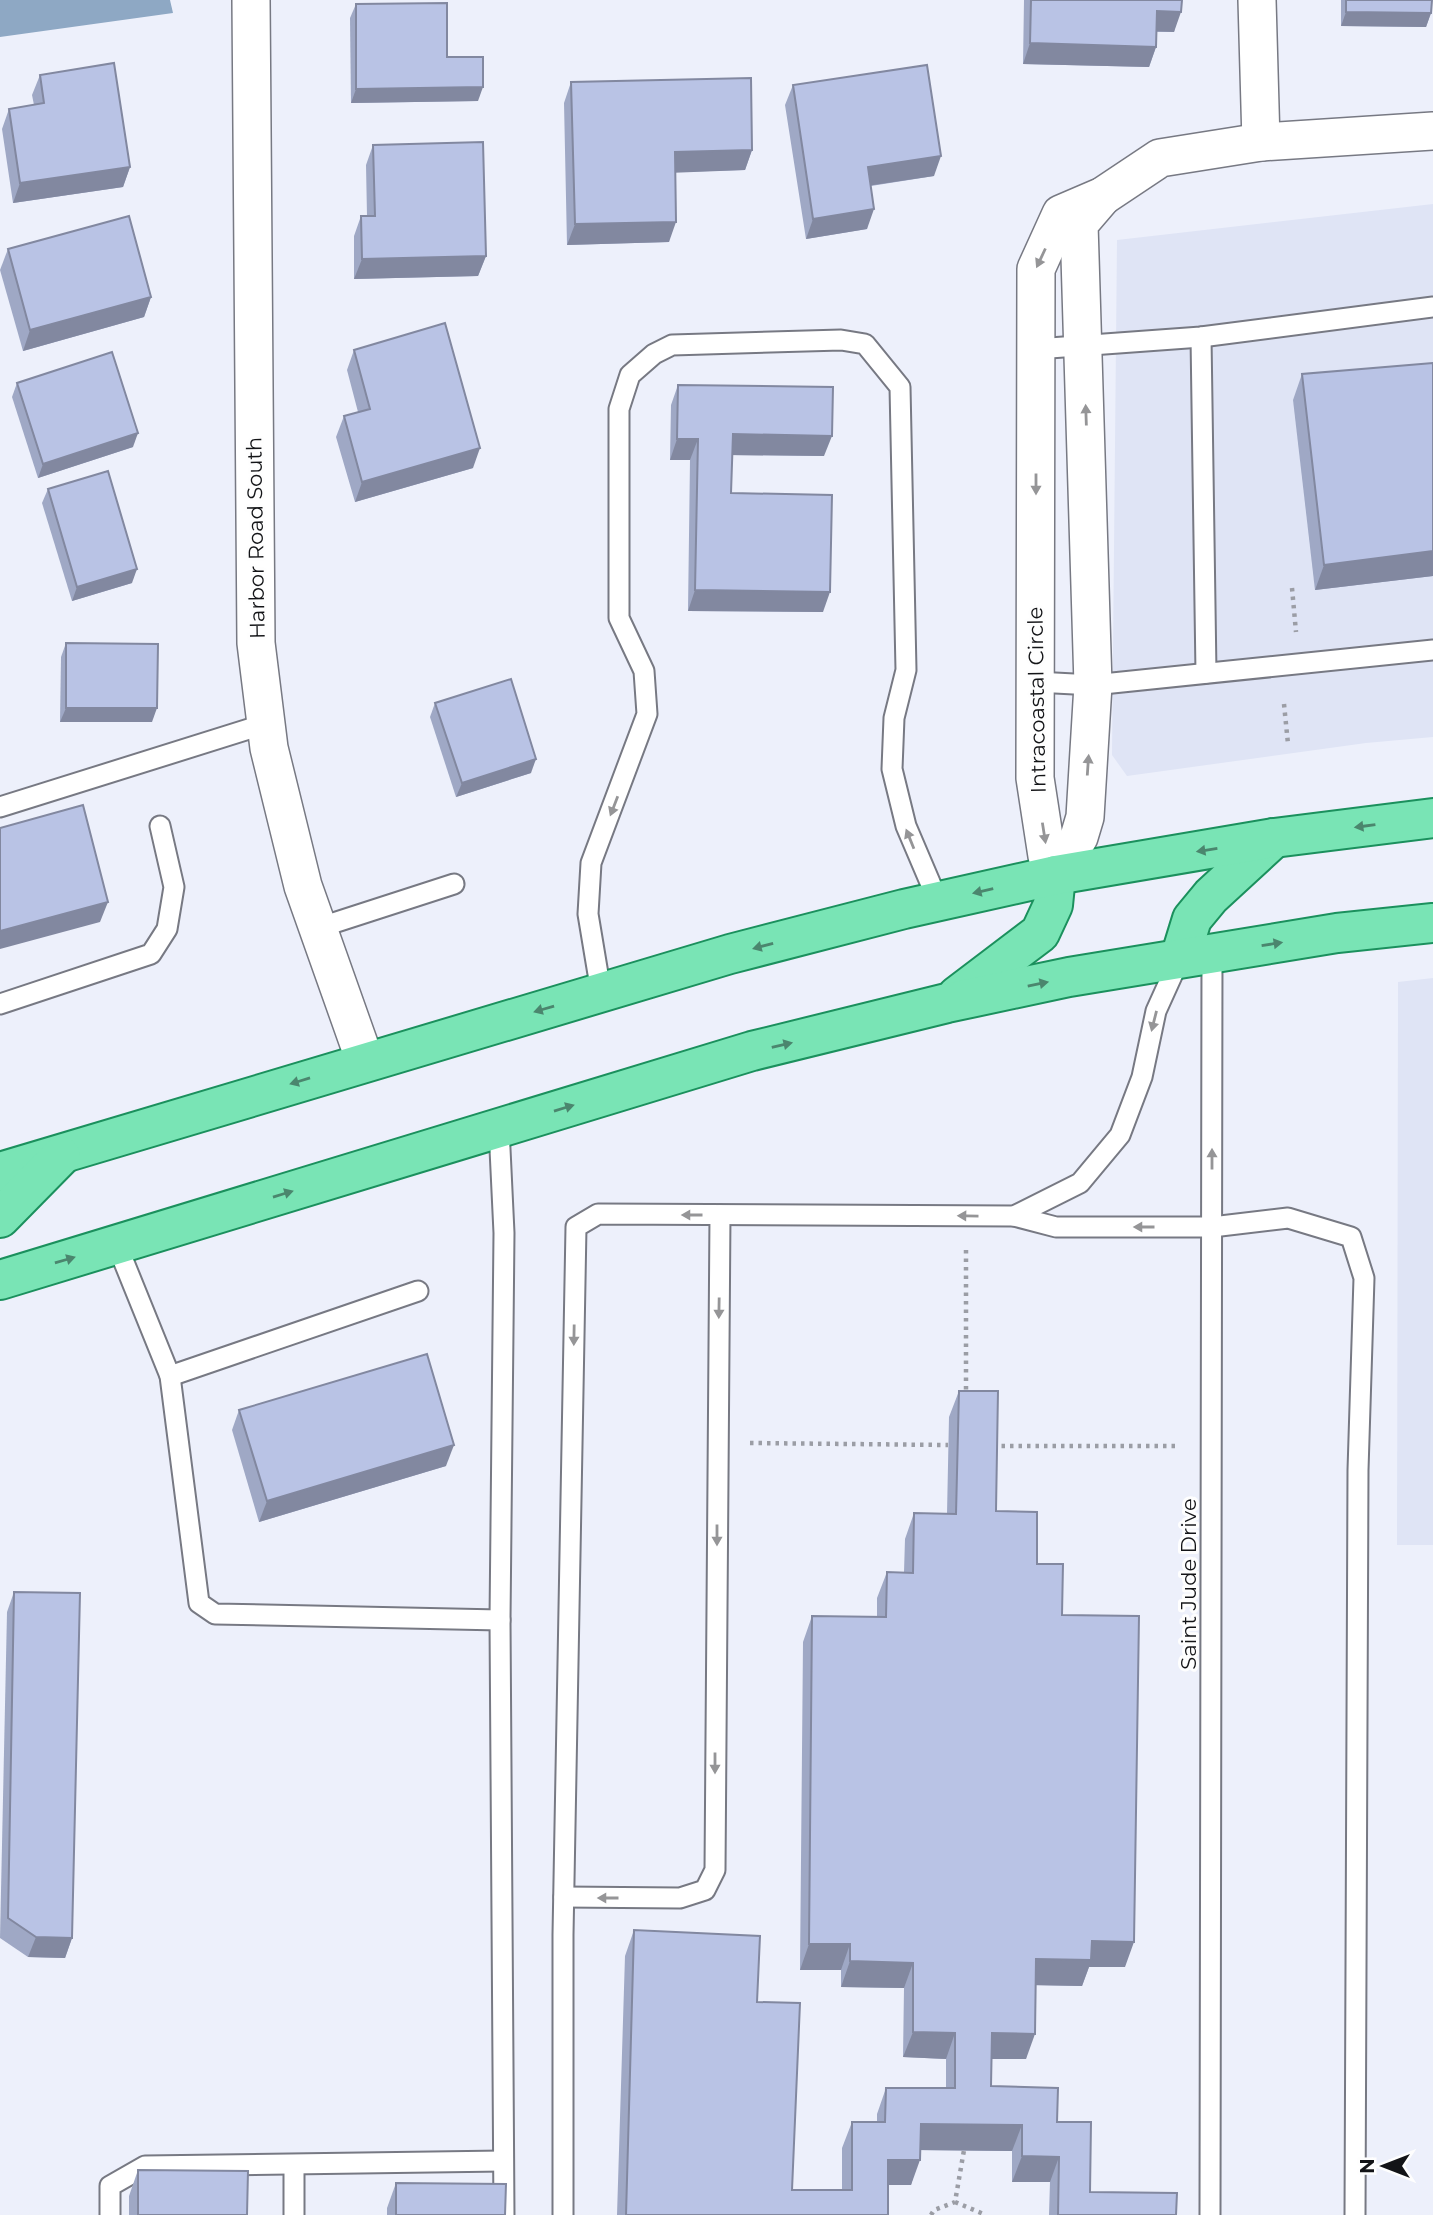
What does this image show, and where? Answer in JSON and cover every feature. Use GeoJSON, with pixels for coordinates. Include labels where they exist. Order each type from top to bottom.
{"type":"FeatureCollection","features":[{"type":"Feature","properties":{"kind":"main road"},"geometry":{"type":"LineString","coordinates":[[0,1172],[730,954],[937,901],[1056,875],[1274,838],[1433,818]]}},
{"type":"Feature","properties":{"kind":"main road"},"geometry":{"type":"LineString","coordinates":[[1196,956],[1192,919],[1274,838]]}},
{"type":"Feature","properties":{"kind":"main road"},"geometry":{"type":"LineString","coordinates":[[947,1003],[1040,933],[1053,905],[1056,875]]}},
{"type":"Feature","properties":{"kind":"main road"},"geometry":{"type":"LineString","coordinates":[[0,1280],[752,1051],[947,1003],[1196,956],[1337,933],[1433,923]]}},
{"type":"Feature","properties":{"kind":"main road"},"geometry":{"type":"LineString","coordinates":[[0,1217],[65,1152]]}},
{"type":"Feature","properties":{"kind":"street","name":"Harbor Road South"},"geometry":{"type":"LineString","coordinates":[[251,0],[256,643],[265,724],[303,886],[365,1061]]}},
{"type":"Feature","properties":{"kind":"street"},"geometry":{"type":"LineString","coordinates":[[1258,0],[1261,142]]}},
{"type":"Feature","properties":{"kind":"street","name":"Intracoastal Circle"},"geometry":{"type":"LineString","coordinates":[[1056,875],[1047,856],[1035,778],[1036,269],[1062,215],[1103,196],[1160,158],[1261,142],[1433,131]]}},
{"type":"Feature","properties":{"kind":"street","name":"Intracoastal Circle"},"geometry":{"type":"LineString","coordinates":[[1056,875],[1079,837],[1085,817],[1093,685],[1079,224],[1103,196]]}},
{"type":"Feature","properties":{"kind":"lane"},"geometry":{"type":"LineString","coordinates":[[1036,349],[1084,348],[1201,337],[1433,307]]}},
{"type":"Feature","properties":{"kind":"lane"},"geometry":{"type":"LineString","coordinates":[[1201,337],[1206,673]]}},
{"type":"Feature","properties":{"kind":"lane"},"geometry":{"type":"LineString","coordinates":[[601,992],[588,914],[591,863],[648,714],[644,671],[620,618],[620,409],[629,375],[654,354],[673,345],[841,340],[865,344],[900,387],[906,670],[894,718],[892,769],[903,815],[937,901]]}},
{"type":"Feature","properties":{"kind":"lane"},"geometry":{"type":"LineString","coordinates":[[1036,682],[1093,685],[1433,650]]}},
{"type":"Feature","properties":{"kind":"lane"},"geometry":{"type":"LineString","coordinates":[[0,807],[265,724]]}},
{"type":"Feature","properties":{"kind":"lane"},"geometry":{"type":"LineString","coordinates":[[0,1004],[151,954],[167,929],[174,887],[160,827]]}},
{"type":"Feature","properties":{"kind":"lane"},"geometry":{"type":"LineString","coordinates":[[318,928],[454,884]]}},
{"type":"Feature","properties":{"kind":"lane"},"geometry":{"type":"LineString","coordinates":[[1014,1216],[1080,1183],[1120,1135],[1142,1077],[1156,1011],[1196,956]]}},
{"type":"Feature","properties":{"kind":"lane","name":"Saint Jude Drive"},"geometry":{"type":"LineString","coordinates":[[1196,956],[1212,1227],[1210,2215]]}},
{"type":"Feature","properties":{"kind":"lane"},"geometry":{"type":"LineString","coordinates":[[499,1128],[504,1233],[500,1620],[503,2215]]}},
{"type":"Feature","properties":{"kind":"lane"},"geometry":{"type":"LineString","coordinates":[[563,2215],[564,1897],[576,1227],[598,1214],[1014,1216],[1056,1227],[1212,1227],[1288,1218],[1351,1237],[1364,1278],[1358,1483],[1355,2215]]}},
{"type":"Feature","properties":{"kind":"lane"},"geometry":{"type":"LineString","coordinates":[[564,1897],[680,1898],[705,1890],[715,1870],[720,1215]]}},
{"type":"Feature","properties":{"kind":"lane"},"geometry":{"type":"LineString","coordinates":[[117,1245],[170,1376],[199,1603],[215,1615],[500,1620]]}},
{"type":"Feature","properties":{"kind":"lane"},"geometry":{"type":"LineString","coordinates":[[170,1376],[418,1291]]}},
{"type":"Feature","properties":{"kind":"lane"},"geometry":{"type":"LineString","coordinates":[[110,2215],[110,2186],[145,2166],[503,2161]]}},
{"type":"Feature","properties":{"kind":"lane"},"geometry":{"type":"LineString","coordinates":[[294,2166],[294,2215]]}},
{"type":"Feature","properties":{"kind":"path"},"geometry":{"type":"LineString","coordinates":[[1292,587],[1296,633]]}},
{"type":"Feature","properties":{"kind":"path"},"geometry":{"type":"LineString","coordinates":[[1284,704],[1288,744]]}},
{"type":"Feature","properties":{"kind":"path"},"geometry":{"type":"LineString","coordinates":[[966,1216],[966,1403]]}},
{"type":"Feature","properties":{"kind":"path"},"geometry":{"type":"LineString","coordinates":[[718,1443],[948,1446]]}},
{"type":"Feature","properties":{"kind":"path"},"geometry":{"type":"LineString","coordinates":[[988,1446],[1212,1446]]}},
{"type":"Feature","properties":{"kind":"path"},"geometry":{"type":"LineString","coordinates":[[955,2202],[964,2150]]}},
{"type":"Feature","properties":{"kind":"path"},"geometry":{"type":"LineString","coordinates":[[931,2215],[934,2210],[955,2202],[986,2215]]}},
{"type":"Feature","properties":{"kind":"shaded area"},"geometry":{"type":"Polygon","coordinates":[[[1433,204],[1433,737],[1366,743],[1127,776],[1112,755],[1117,240],[1433,204]]]}},
{"type":"Feature","properties":{"kind":"shaded area"},"geometry":{"type":"Polygon","coordinates":[[[1433,978],[1433,1545],[1397,1545],[1398,982],[1433,978]]]}},
{"type":"Feature","properties":{"kind":"water"},"geometry":{"type":"Polygon","coordinates":[[[0,0],[170,0],[173,13],[0,37],[0,0]]]}},
{"type":"Feature","properties":{"kind":"building"},"geometry":{"type":"Polygon","coordinates":[[[1031,0],[1182,0],[1181,12],[1157,11],[1156,47],[1030,43],[1031,0]]]}},
{"type":"Feature","properties":{"kind":"building"},"geometry":{"type":"Polygon","coordinates":[[[1346,0],[1432,0],[1431,13],[1346,12],[1346,0]]]}},
{"type":"Feature","properties":{"kind":"building"},"geometry":{"type":"Polygon","coordinates":[[[447,3],[447,57],[483,57],[483,87],[356,89],[356,4],[447,3]]]}},
{"type":"Feature","properties":{"kind":"building"},"geometry":{"type":"Polygon","coordinates":[[[114,63],[130,167],[20,183],[9,109],[44,103],[40,75],[114,63]]]}},
{"type":"Feature","properties":{"kind":"building"},"geometry":{"type":"Polygon","coordinates":[[[927,65],[941,156],[868,167],[874,209],[813,219],[793,85],[927,65]]]}},
{"type":"Feature","properties":{"kind":"building"},"geometry":{"type":"Polygon","coordinates":[[[751,78],[752,150],[675,152],[676,222],[575,224],[571,82],[751,78]]]}},
{"type":"Feature","properties":{"kind":"building"},"geometry":{"type":"Polygon","coordinates":[[[483,142],[486,256],[362,259],[361,216],[375,216],[373,145],[483,142]]]}},
{"type":"Feature","properties":{"kind":"building"},"geometry":{"type":"Polygon","coordinates":[[[129,216],[151,297],[30,330],[8,249],[129,216]]]}},
{"type":"Feature","properties":{"kind":"building"},"geometry":{"type":"Polygon","coordinates":[[[445,323],[480,448],[362,482],[344,416],[370,409],[354,350],[445,323]]]}},
{"type":"Feature","properties":{"kind":"building"},"geometry":{"type":"Polygon","coordinates":[[[112,352],[138,433],[43,464],[17,383],[112,352]]]}},
{"type":"Feature","properties":{"kind":"building"},"geometry":{"type":"Polygon","coordinates":[[[1433,363],[1433,551],[1324,565],[1302,374],[1433,363]]]}},
{"type":"Feature","properties":{"kind":"building"},"geometry":{"type":"Polygon","coordinates":[[[678,385],[833,387],[832,436],[733,434],[731,493],[832,495],[830,592],[695,590],[698,439],[677,439],[678,385]]]}},
{"type":"Feature","properties":{"kind":"building"},"geometry":{"type":"Polygon","coordinates":[[[108,471],[137,569],[77,587],[48,489],[108,471]]]}},
{"type":"Feature","properties":{"kind":"building"},"geometry":{"type":"Polygon","coordinates":[[[66,643],[158,644],[157,708],[66,708],[66,643]]]}},
{"type":"Feature","properties":{"kind":"building"},"geometry":{"type":"Polygon","coordinates":[[[511,679],[536,759],[462,783],[435,703],[511,679]]]}},
{"type":"Feature","properties":{"kind":"building"},"geometry":{"type":"Polygon","coordinates":[[[83,805],[108,902],[0,931],[0,828],[83,805]]]}},
{"type":"Feature","properties":{"kind":"building"},"geometry":{"type":"Polygon","coordinates":[[[427,1354],[454,1445],[267,1501],[239,1410],[427,1354]]]}},
{"type":"Feature","properties":{"kind":"building"},"geometry":{"type":"Polygon","coordinates":[[[959,1391],[998,1391],[996,1511],[1037,1512],[1037,1564],[1063,1564],[1062,1615],[1139,1616],[1134,1942],[1092,1941],[1091,1960],[1036,1959],[1035,2034],[992,2033],[991,2086],[1058,2088],[1057,2122],[1091,2122],[1090,2192],[1177,2193],[1176,2215],[1058,2215],[1059,2157],[1022,2156],[1022,2125],[921,2124],[920,2160],[888,2160],[888,2215],[626,2215],[634,1930],[760,1936],[757,2002],[800,2003],[792,2190],[852,2190],[852,2122],[885,2122],[886,2088],[955,2088],[955,2033],[913,2032],[913,1963],[850,1961],[850,1944],[809,1944],[812,1616],[886,1617],[887,1572],[913,1573],[914,1513],[956,1514],[959,1391]]]}},
{"type":"Feature","properties":{"kind":"building"},"geometry":{"type":"Polygon","coordinates":[[[14,1592],[80,1593],[72,1938],[36,1937],[8,1918],[14,1592]]]}},
{"type":"Feature","properties":{"kind":"building"},"geometry":{"type":"Polygon","coordinates":[[[138,2170],[248,2171],[247,2215],[138,2215],[138,2170]]]}},
{"type":"Feature","properties":{"kind":"building"},"geometry":{"type":"Polygon","coordinates":[[[396,2183],[506,2184],[505,2215],[396,2215],[396,2183]]]}}]}
